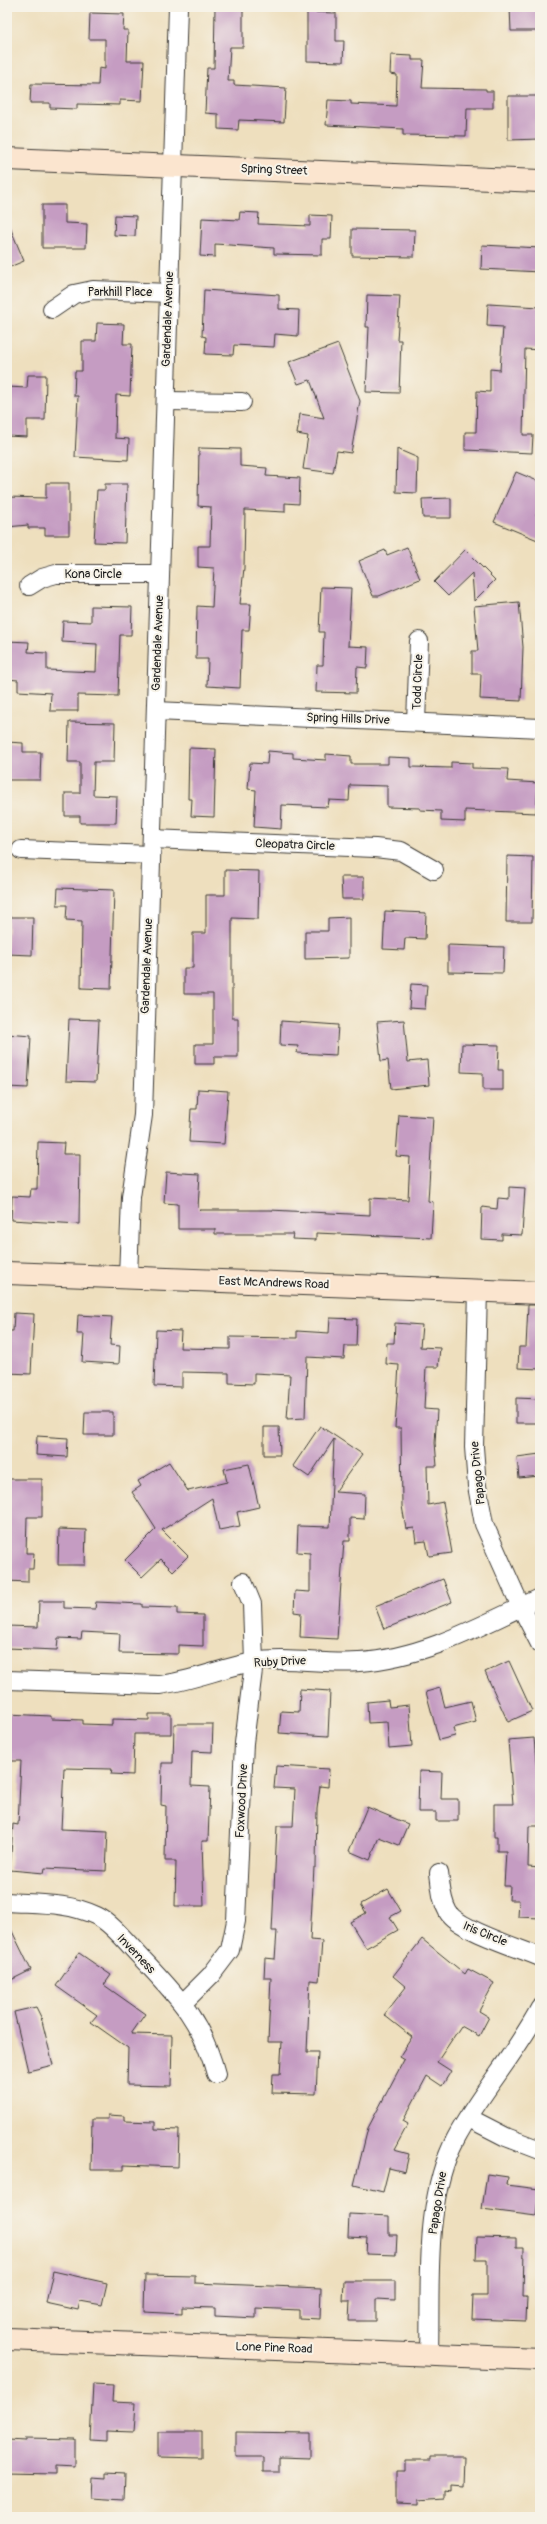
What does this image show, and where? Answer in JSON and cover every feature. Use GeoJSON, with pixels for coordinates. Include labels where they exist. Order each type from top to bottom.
{"type":"FeatureCollection","features":[{"type":"Feature","properties":{"kind":"street","name":"Gardendale Avenue"},"geometry":{"type":"LineString","coordinates":[[128,1277],[132,1197],[143,1115],[178,7]]}},
{"type":"Feature","properties":{"kind":"street","name":"Spring Street"},"geometry":{"type":"LineString","coordinates":[[7,159],[540,181]]}},
{"type":"Feature","properties":{"kind":"street","name":"Parkhill Place"},"geometry":{"type":"LineString","coordinates":[[52,309],[74,294],[92,290],[169,293]]}},
{"type":"Feature","properties":{"kind":"street"},"geometry":{"type":"LineString","coordinates":[[166,401],[242,402]]}},
{"type":"Feature","properties":{"kind":"street","name":"Kona Circle"},"geometry":{"type":"LineString","coordinates":[[28,586],[42,578],[56,574],[160,574]]}},
{"type":"Feature","properties":{"kind":"street","name":"Todd Circle"},"geometry":{"type":"LineString","coordinates":[[416,722],[419,641]]}},
{"type":"Feature","properties":{"kind":"street","name":"Spring Hills Drive"},"geometry":{"type":"LineString","coordinates":[[156,711],[540,728]]}},
{"type":"Feature","properties":{"kind":"street","name":"Cleopatra Circle"},"geometry":{"type":"LineString","coordinates":[[21,850],[151,847],[375,848],[401,851],[434,870]]}},
{"type":"Feature","properties":{"kind":"street","name":"East McAndrews Road"},"geometry":{"type":"LineString","coordinates":[[7,1273],[540,1293]]}},
{"type":"Feature","properties":{"kind":"street","name":"Papago Drive"},"geometry":{"type":"LineString","coordinates":[[478,1290],[474,1447],[477,1486],[484,1524],[521,1607],[540,1644]]}},
{"type":"Feature","properties":{"kind":"street","name":"Foxwood Drive"},"geometry":{"type":"LineString","coordinates":[[183,2003],[211,1975],[230,1950],[236,1921],[244,1743],[254,1662],[252,1604],[243,1582]]}},
{"type":"Feature","properties":{"kind":"street","name":"Ruby Drive"},"geometry":{"type":"LineString","coordinates":[[7,1680],[159,1685],[184,1682],[254,1662],[308,1660],[358,1663],[383,1660],[422,1651],[540,1598]]}},
{"type":"Feature","properties":{"kind":"street","name":"Iris Circle"},"geometry":{"type":"LineString","coordinates":[[439,1873],[442,1900],[448,1913],[456,1922],[540,1957]]}},
{"type":"Feature","properties":{"kind":"street","name":"Inverness"},"geometry":{"type":"LineString","coordinates":[[7,1902],[69,1905],[98,1916],[128,1944],[183,2003],[209,2046],[216,2074]]}},
{"type":"Feature","properties":{"kind":"street","name":"Papago Drive"},"geometry":{"type":"LineString","coordinates":[[429,2354],[432,2243],[438,2189],[447,2158],[469,2118],[540,2008]]}},
{"type":"Feature","properties":{"kind":"street"},"geometry":{"type":"LineString","coordinates":[[469,2118],[506,2137],[540,2150]]}},
{"type":"Feature","properties":{"kind":"street","name":"Lone Pine Road"},"geometry":{"type":"LineString","coordinates":[[7,2339],[540,2359]]}},
{"type":"Feature","properties":{"kind":"building"},"geometry":{"type":"Polygon","coordinates":[[[215,7],[243,7],[243,47],[230,47],[228,81],[234,81],[234,85],[286,88],[284,122],[239,120],[238,130],[218,129],[218,114],[205,113],[207,68],[214,68],[215,7]]]}},
{"type":"Feature","properties":{"kind":"building"},"geometry":{"type":"Polygon","coordinates":[[[510,7],[540,7],[540,31],[511,31],[510,7]]]}},
{"type":"Feature","properties":{"kind":"building"},"geometry":{"type":"Polygon","coordinates":[[[307,12],[336,13],[336,41],[344,41],[343,62],[307,61],[307,12]]]}},
{"type":"Feature","properties":{"kind":"building"},"geometry":{"type":"Polygon","coordinates":[[[90,13],[124,14],[123,30],[128,30],[127,61],[144,61],[142,101],[120,100],[120,105],[77,104],[77,109],[50,108],[50,103],[30,103],[31,84],[98,85],[99,68],[105,69],[105,39],[89,39],[90,13]]]}},
{"type":"Feature","properties":{"kind":"building"},"geometry":{"type":"Polygon","coordinates":[[[391,55],[412,56],[412,60],[424,60],[422,88],[486,89],[486,91],[493,91],[493,108],[467,108],[466,136],[403,135],[403,129],[326,125],[328,100],[351,101],[351,104],[396,106],[397,75],[390,74],[391,55]]]}},
{"type":"Feature","properties":{"kind":"building"},"geometry":{"type":"Polygon","coordinates":[[[508,96],[540,96],[540,139],[508,140],[508,96]]]}},
{"type":"Feature","properties":{"kind":"building"},"geometry":{"type":"Polygon","coordinates":[[[42,205],[65,205],[65,223],[87,224],[86,248],[42,248],[42,205]]]}},
{"type":"Feature","properties":{"kind":"building"},"geometry":{"type":"Polygon","coordinates":[[[240,212],[259,213],[258,224],[310,226],[310,215],[332,216],[331,239],[322,239],[322,255],[274,254],[274,248],[215,244],[215,257],[200,256],[202,218],[239,220],[240,212]]]}},
{"type":"Feature","properties":{"kind":"building"},"geometry":{"type":"Polygon","coordinates":[[[115,215],[136,216],[135,236],[114,235],[115,215]]]}},
{"type":"Feature","properties":{"kind":"building"},"geometry":{"type":"Polygon","coordinates":[[[7,220],[24,261],[7,268],[7,220]]]}},
{"type":"Feature","properties":{"kind":"building"},"geometry":{"type":"Polygon","coordinates":[[[352,229],[415,230],[414,257],[352,256],[352,229]]]}},
{"type":"Feature","properties":{"kind":"building"},"geometry":{"type":"Polygon","coordinates":[[[482,245],[540,248],[540,272],[481,269],[482,245]]]}},
{"type":"Feature","properties":{"kind":"building"},"geometry":{"type":"Polygon","coordinates":[[[204,290],[279,295],[279,309],[299,310],[298,336],[275,334],[274,347],[234,345],[233,355],[205,354],[206,337],[202,336],[204,290]]]}},
{"type":"Feature","properties":{"kind":"building"},"geometry":{"type":"Polygon","coordinates":[[[367,295],[400,296],[397,340],[401,340],[399,393],[366,392],[369,327],[366,327],[367,295]]]}},
{"type":"Feature","properties":{"kind":"building"},"geometry":{"type":"Polygon","coordinates":[[[488,304],[540,307],[540,350],[525,349],[523,435],[533,435],[532,453],[465,450],[465,432],[476,432],[477,391],[490,392],[490,369],[500,370],[503,327],[487,326],[488,304]]]}},
{"type":"Feature","properties":{"kind":"building"},"geometry":{"type":"Polygon","coordinates":[[[97,323],[124,324],[123,344],[132,344],[130,396],[116,395],[115,438],[129,439],[128,460],[75,457],[78,396],[74,396],[75,371],[82,371],[82,341],[96,341],[97,323]]]}},
{"type":"Feature","properties":{"kind":"building"},"geometry":{"type":"Polygon","coordinates":[[[338,344],[360,401],[351,453],[337,451],[333,473],[303,469],[308,436],[297,434],[300,414],[324,418],[310,380],[298,384],[289,362],[338,344]]]}},
{"type":"Feature","properties":{"kind":"building"},"geometry":{"type":"Polygon","coordinates":[[[28,375],[46,375],[45,420],[27,420],[27,437],[7,436],[7,387],[27,388],[28,375]]]}},
{"type":"Feature","properties":{"kind":"building"},"geometry":{"type":"Polygon","coordinates":[[[199,448],[240,449],[240,466],[267,468],[266,476],[300,478],[299,504],[285,503],[285,512],[245,510],[244,568],[240,604],[251,604],[249,630],[242,630],[240,688],[207,686],[208,659],[196,659],[197,606],[212,607],[214,568],[198,567],[198,546],[210,546],[211,507],[198,506],[199,448]]]}},
{"type":"Feature","properties":{"kind":"building"},"geometry":{"type":"Polygon","coordinates":[[[397,449],[418,458],[417,493],[396,492],[397,449]]]}},
{"type":"Feature","properties":{"kind":"building"},"geometry":{"type":"Polygon","coordinates":[[[516,472],[540,482],[540,504],[536,515],[540,517],[540,541],[494,522],[516,472]]]}},
{"type":"Feature","properties":{"kind":"building"},"geometry":{"type":"Polygon","coordinates":[[[46,483],[69,483],[69,535],[45,535],[45,528],[28,528],[28,525],[7,527],[7,497],[46,498],[46,483]]]}},
{"type":"Feature","properties":{"kind":"building"},"geometry":{"type":"Polygon","coordinates":[[[105,484],[127,484],[125,543],[94,542],[97,490],[105,490],[105,484]]]}},
{"type":"Feature","properties":{"kind":"building"},"geometry":{"type":"Polygon","coordinates":[[[451,498],[451,518],[423,518],[422,499],[451,498]]]}},
{"type":"Feature","properties":{"kind":"building"},"geometry":{"type":"Polygon","coordinates":[[[407,547],[420,579],[379,596],[373,596],[359,561],[385,550],[387,555],[407,547]]]}},
{"type":"Feature","properties":{"kind":"building"},"geometry":{"type":"Polygon","coordinates":[[[465,550],[495,580],[474,601],[472,573],[448,596],[434,582],[465,550]]]}},
{"type":"Feature","properties":{"kind":"building"},"geometry":{"type":"Polygon","coordinates":[[[321,587],[351,588],[348,646],[368,647],[367,668],[357,667],[356,693],[316,692],[317,665],[323,665],[324,632],[319,632],[321,587]]]}},
{"type":"Feature","properties":{"kind":"building"},"geometry":{"type":"Polygon","coordinates":[[[519,602],[523,647],[521,701],[480,699],[481,674],[472,674],[472,651],[478,651],[474,606],[519,602]]]}},
{"type":"Feature","properties":{"kind":"building"},"geometry":{"type":"Polygon","coordinates":[[[91,606],[132,607],[131,635],[120,635],[118,696],[78,695],[78,711],[50,711],[51,693],[18,691],[18,680],[7,679],[7,641],[29,642],[28,652],[47,653],[47,670],[96,672],[97,644],[62,642],[63,621],[91,622],[91,606]]]}},
{"type":"Feature","properties":{"kind":"building"},"geometry":{"type":"Polygon","coordinates":[[[69,722],[115,723],[114,762],[94,762],[93,795],[117,796],[116,823],[80,823],[80,816],[65,816],[65,793],[80,793],[80,762],[68,762],[69,722]]]}},
{"type":"Feature","properties":{"kind":"building"},"geometry":{"type":"Polygon","coordinates":[[[7,742],[23,743],[23,752],[41,752],[40,780],[7,780],[7,742]]]}},
{"type":"Feature","properties":{"kind":"building"},"geometry":{"type":"Polygon","coordinates":[[[189,748],[216,749],[214,817],[191,816],[192,799],[188,799],[189,748]]]}},
{"type":"Feature","properties":{"kind":"building"},"geometry":{"type":"Polygon","coordinates":[[[268,751],[293,753],[293,758],[326,760],[326,754],[351,756],[351,764],[388,764],[388,757],[411,758],[411,767],[451,768],[451,762],[472,763],[472,768],[508,769],[507,781],[538,783],[536,813],[465,810],[465,822],[441,821],[441,811],[420,810],[420,808],[387,807],[387,786],[350,785],[349,801],[329,800],[328,807],[282,805],[281,829],[254,827],[256,790],[248,789],[250,763],[267,764],[268,751]]]}},
{"type":"Feature","properties":{"kind":"building"},"geometry":{"type":"Polygon","coordinates":[[[507,856],[533,857],[532,922],[506,922],[507,856]]]}},
{"type":"Feature","properties":{"kind":"building"},"geometry":{"type":"Polygon","coordinates":[[[225,870],[259,871],[258,919],[232,918],[232,1018],[238,1018],[238,1057],[214,1057],[214,1064],[195,1064],[195,1044],[213,1044],[213,994],[184,994],[184,968],[193,968],[193,933],[206,933],[206,895],[225,895],[225,870]]]}},
{"type":"Feature","properties":{"kind":"building"},"geometry":{"type":"Polygon","coordinates":[[[341,877],[364,877],[364,899],[342,899],[341,877]]]}},
{"type":"Feature","properties":{"kind":"building"},"geometry":{"type":"Polygon","coordinates":[[[58,888],[114,890],[111,989],[81,988],[82,921],[66,920],[67,905],[57,905],[58,888]]]}},
{"type":"Feature","properties":{"kind":"building"},"geometry":{"type":"Polygon","coordinates":[[[385,911],[426,913],[425,939],[405,938],[404,950],[383,949],[385,911]]]}},
{"type":"Feature","properties":{"kind":"building"},"geometry":{"type":"Polygon","coordinates":[[[8,917],[33,917],[32,955],[7,954],[8,917]]]}},
{"type":"Feature","properties":{"kind":"building"},"geometry":{"type":"Polygon","coordinates":[[[349,917],[349,958],[305,959],[305,931],[328,931],[328,918],[349,917]]]}},
{"type":"Feature","properties":{"kind":"building"},"geometry":{"type":"Polygon","coordinates":[[[448,945],[504,947],[503,973],[448,972],[448,945]]]}},
{"type":"Feature","properties":{"kind":"building"},"geometry":{"type":"Polygon","coordinates":[[[411,984],[427,985],[425,1009],[409,1008],[411,984]]]}},
{"type":"Feature","properties":{"kind":"building"},"geometry":{"type":"Polygon","coordinates":[[[69,1019],[99,1020],[96,1082],[66,1081],[69,1019]]]}},
{"type":"Feature","properties":{"kind":"building"},"geometry":{"type":"Polygon","coordinates":[[[404,1020],[408,1062],[427,1060],[429,1085],[391,1089],[388,1060],[381,1061],[377,1022],[404,1020]]]}},
{"type":"Feature","properties":{"kind":"building"},"geometry":{"type":"Polygon","coordinates":[[[281,1021],[338,1025],[336,1055],[297,1053],[298,1046],[280,1045],[281,1021]]]}},
{"type":"Feature","properties":{"kind":"building"},"geometry":{"type":"Polygon","coordinates":[[[7,1034],[31,1036],[28,1088],[7,1087],[7,1034]]]}},
{"type":"Feature","properties":{"kind":"building"},"geometry":{"type":"Polygon","coordinates":[[[462,1044],[499,1045],[498,1070],[503,1070],[503,1090],[483,1090],[483,1073],[461,1072],[462,1044]]]}},
{"type":"Feature","properties":{"kind":"building"},"geometry":{"type":"Polygon","coordinates":[[[198,1089],[228,1091],[224,1144],[189,1142],[191,1109],[197,1109],[198,1089]]]}},
{"type":"Feature","properties":{"kind":"building"},"geometry":{"type":"Polygon","coordinates":[[[399,1115],[433,1117],[428,1201],[433,1202],[431,1238],[316,1233],[316,1240],[292,1239],[293,1234],[215,1234],[215,1229],[178,1229],[178,1204],[164,1203],[166,1172],[200,1174],[198,1208],[200,1210],[270,1210],[370,1215],[370,1198],[408,1200],[410,1157],[396,1156],[399,1115]]]}},
{"type":"Feature","properties":{"kind":"building"},"geometry":{"type":"Polygon","coordinates":[[[38,1142],[64,1143],[63,1154],[80,1154],[79,1224],[11,1220],[12,1196],[30,1197],[31,1189],[37,1189],[38,1142]]]}},
{"type":"Feature","properties":{"kind":"building"},"geometry":{"type":"Polygon","coordinates":[[[509,1187],[525,1188],[522,1235],[502,1234],[502,1240],[481,1239],[482,1207],[497,1209],[498,1198],[509,1199],[509,1187]]]}},
{"type":"Feature","properties":{"kind":"building"},"geometry":{"type":"Polygon","coordinates":[[[528,1305],[540,1305],[540,1369],[518,1368],[519,1347],[526,1347],[528,1305]]]}},
{"type":"Feature","properties":{"kind":"building"},"geometry":{"type":"Polygon","coordinates":[[[14,1313],[34,1314],[31,1374],[7,1373],[7,1331],[13,1331],[14,1313]]]}},
{"type":"Feature","properties":{"kind":"building"},"geometry":{"type":"Polygon","coordinates":[[[78,1315],[112,1317],[110,1345],[120,1346],[119,1364],[82,1362],[84,1334],[77,1334],[78,1315]]]}},
{"type":"Feature","properties":{"kind":"building"},"geometry":{"type":"Polygon","coordinates":[[[330,1318],[357,1319],[356,1346],[345,1346],[344,1359],[307,1357],[305,1418],[287,1419],[290,1375],[254,1373],[254,1384],[229,1383],[229,1373],[182,1372],[182,1387],[154,1386],[156,1330],[181,1331],[180,1348],[230,1349],[230,1337],[297,1338],[297,1331],[329,1333],[330,1318]]]}},
{"type":"Feature","properties":{"kind":"building"},"geometry":{"type":"Polygon","coordinates":[[[395,1323],[422,1325],[420,1347],[440,1348],[438,1367],[426,1367],[424,1409],[437,1410],[435,1443],[437,1466],[427,1466],[428,1505],[443,1502],[452,1553],[429,1556],[426,1541],[416,1542],[414,1528],[406,1529],[402,1506],[401,1428],[395,1428],[399,1365],[386,1364],[387,1343],[394,1343],[395,1323]]]}},
{"type":"Feature","properties":{"kind":"building"},"geometry":{"type":"Polygon","coordinates":[[[516,1398],[540,1399],[538,1423],[516,1423],[516,1398]]]}},
{"type":"Feature","properties":{"kind":"building"},"geometry":{"type":"Polygon","coordinates":[[[85,1412],[113,1412],[113,1435],[84,1435],[85,1412]]]}},
{"type":"Feature","properties":{"kind":"building"},"geometry":{"type":"Polygon","coordinates":[[[320,1426],[362,1454],[335,1492],[365,1494],[364,1519],[350,1518],[350,1541],[344,1541],[337,1639],[300,1637],[301,1613],[294,1612],[295,1591],[310,1592],[310,1553],[297,1552],[298,1526],[330,1527],[334,1439],[309,1477],[293,1466],[320,1426]]]}},
{"type":"Feature","properties":{"kind":"building"},"geometry":{"type":"Polygon","coordinates":[[[264,1427],[279,1427],[280,1455],[264,1455],[264,1427]]]}},
{"type":"Feature","properties":{"kind":"building"},"geometry":{"type":"Polygon","coordinates":[[[37,1436],[68,1438],[67,1457],[36,1455],[37,1436]]]}},
{"type":"Feature","properties":{"kind":"building"},"geometry":{"type":"Polygon","coordinates":[[[540,1454],[540,1476],[519,1478],[517,1457],[540,1454]]]}},
{"type":"Feature","properties":{"kind":"building"},"geometry":{"type":"Polygon","coordinates":[[[169,1462],[188,1491],[227,1482],[224,1469],[249,1464],[259,1507],[237,1512],[240,1526],[219,1530],[212,1498],[162,1530],[188,1556],[173,1571],[161,1559],[142,1577],[125,1560],[156,1529],[132,1492],[141,1486],[138,1481],[169,1462]]]}},
{"type":"Feature","properties":{"kind":"building"},"geometry":{"type":"Polygon","coordinates":[[[7,1479],[42,1479],[42,1517],[27,1517],[26,1553],[34,1553],[33,1569],[28,1569],[28,1582],[7,1581],[7,1479]]]}},
{"type":"Feature","properties":{"kind":"building"},"geometry":{"type":"Polygon","coordinates":[[[59,1529],[86,1530],[85,1565],[58,1565],[59,1529]]]}},
{"type":"Feature","properties":{"kind":"building"},"geometry":{"type":"Polygon","coordinates":[[[443,1579],[452,1602],[384,1629],[375,1606],[443,1579]]]}},
{"type":"Feature","properties":{"kind":"building"},"geometry":{"type":"Polygon","coordinates":[[[39,1601],[64,1601],[64,1608],[95,1609],[96,1602],[142,1604],[142,1607],[177,1608],[177,1614],[203,1615],[203,1646],[178,1645],[178,1654],[119,1653],[120,1634],[82,1632],[81,1639],[58,1638],[57,1650],[7,1648],[7,1626],[38,1627],[39,1601]]]}},
{"type":"Feature","properties":{"kind":"building"},"geometry":{"type":"Polygon","coordinates":[[[509,1661],[532,1711],[508,1722],[485,1672],[509,1661]]]}},
{"type":"Feature","properties":{"kind":"building"},"geometry":{"type":"Polygon","coordinates":[[[440,1688],[445,1707],[471,1701],[476,1722],[453,1728],[455,1736],[439,1740],[426,1692],[440,1688]]]}},
{"type":"Feature","properties":{"kind":"building"},"geometry":{"type":"Polygon","coordinates":[[[300,1689],[330,1691],[328,1736],[279,1733],[281,1711],[299,1712],[300,1689]]]}},
{"type":"Feature","properties":{"kind":"building"},"geometry":{"type":"Polygon","coordinates":[[[388,1700],[389,1707],[409,1705],[412,1746],[389,1748],[387,1722],[368,1723],[367,1702],[388,1700]]]}},
{"type":"Feature","properties":{"kind":"building"},"geometry":{"type":"Polygon","coordinates":[[[7,1714],[51,1716],[51,1719],[83,1720],[83,1724],[112,1725],[112,1719],[149,1720],[149,1714],[171,1714],[171,1734],[134,1734],[133,1775],[111,1774],[112,1769],[64,1768],[61,1829],[108,1831],[106,1871],[45,1868],[44,1873],[10,1870],[13,1824],[18,1825],[21,1761],[7,1761],[7,1714]]]}},
{"type":"Feature","properties":{"kind":"building"},"geometry":{"type":"Polygon","coordinates":[[[174,1724],[213,1724],[212,1752],[192,1751],[191,1786],[210,1787],[208,1841],[202,1841],[204,1906],[175,1906],[176,1861],[165,1861],[166,1806],[161,1805],[162,1763],[173,1763],[174,1724]]]}},
{"type":"Feature","properties":{"kind":"building"},"geometry":{"type":"Polygon","coordinates":[[[534,1738],[537,1772],[540,1771],[540,1826],[529,1826],[528,1867],[540,1868],[540,1918],[518,1917],[519,1900],[509,1900],[510,1886],[504,1886],[506,1851],[497,1851],[497,1837],[494,1837],[494,1804],[513,1804],[508,1740],[534,1738]]]}},
{"type":"Feature","properties":{"kind":"building"},"geometry":{"type":"Polygon","coordinates":[[[276,1766],[329,1769],[328,1787],[320,1786],[317,1809],[316,1867],[314,1867],[310,1940],[322,1941],[319,1981],[310,1980],[307,2052],[318,2052],[316,2094],[272,2093],[273,2074],[280,2074],[282,2042],[268,2042],[271,1978],[264,1978],[265,1958],[275,1959],[277,1931],[272,1931],[277,1826],[293,1826],[295,1789],[274,1788],[276,1766]]]}},
{"type":"Feature","properties":{"kind":"building"},"geometry":{"type":"Polygon","coordinates":[[[419,1771],[442,1772],[441,1799],[458,1799],[458,1821],[436,1821],[436,1812],[418,1812],[419,1771]]]}},
{"type":"Feature","properties":{"kind":"building"},"geometry":{"type":"Polygon","coordinates":[[[367,1807],[408,1824],[399,1845],[379,1837],[370,1860],[349,1851],[367,1807]]]}},
{"type":"Feature","properties":{"kind":"building"},"geometry":{"type":"Polygon","coordinates":[[[388,1889],[401,1911],[390,1917],[398,1930],[366,1948],[350,1922],[366,1913],[361,1904],[388,1889]]]}},
{"type":"Feature","properties":{"kind":"building"},"geometry":{"type":"Polygon","coordinates":[[[7,1921],[31,1970],[7,1982],[7,1921]]]}},
{"type":"Feature","properties":{"kind":"building"},"geometry":{"type":"Polygon","coordinates":[[[422,1939],[465,1974],[468,1969],[494,1983],[479,2011],[489,2017],[479,2036],[461,2026],[437,2062],[451,2071],[442,2086],[427,2076],[403,2121],[408,2124],[394,2150],[409,2154],[405,2172],[389,2168],[383,2192],[354,2185],[368,2128],[404,2060],[399,2057],[412,2037],[384,2015],[406,1987],[393,1976],[422,1939]]]}},
{"type":"Feature","properties":{"kind":"building"},"geometry":{"type":"Polygon","coordinates":[[[79,1953],[111,1975],[104,1985],[145,2014],[131,2034],[172,2035],[171,2086],[127,2085],[128,2048],[91,2022],[97,2015],[56,1986],[79,1953]]]}},
{"type":"Feature","properties":{"kind":"building"},"geometry":{"type":"Polygon","coordinates":[[[36,2007],[41,2017],[53,2065],[28,2071],[14,2012],[36,2007]]]}},
{"type":"Feature","properties":{"kind":"building"},"geometry":{"type":"Polygon","coordinates":[[[108,2115],[124,2116],[124,2121],[155,2122],[155,2129],[179,2130],[178,2167],[123,2165],[123,2170],[91,2170],[92,2119],[108,2119],[108,2115]]]}},
{"type":"Feature","properties":{"kind":"building"},"geometry":{"type":"Polygon","coordinates":[[[487,2174],[508,2177],[507,2185],[539,2189],[536,2216],[482,2209],[487,2174]]]}},
{"type":"Feature","properties":{"kind":"building"},"geometry":{"type":"Polygon","coordinates":[[[349,2214],[389,2216],[389,2235],[397,2235],[396,2255],[366,2254],[367,2238],[348,2237],[349,2214]]]}},
{"type":"Feature","properties":{"kind":"building"},"geometry":{"type":"Polygon","coordinates":[[[477,2237],[516,2238],[516,2247],[524,2247],[523,2297],[527,2297],[526,2321],[472,2319],[473,2295],[487,2295],[487,2259],[476,2259],[477,2237]]]}},
{"type":"Feature","properties":{"kind":"building"},"geometry":{"type":"Polygon","coordinates":[[[53,2271],[107,2283],[102,2305],[80,2301],[78,2310],[46,2303],[53,2271]]]}},
{"type":"Feature","properties":{"kind":"building"},"geometry":{"type":"Polygon","coordinates":[[[145,2275],[195,2276],[195,2283],[321,2288],[320,2319],[299,2318],[299,2310],[256,2308],[256,2318],[215,2316],[215,2308],[182,2307],[182,2314],[144,2312],[145,2275]]]}},
{"type":"Feature","properties":{"kind":"building"},"geometry":{"type":"Polygon","coordinates":[[[344,2281],[395,2281],[395,2300],[376,2299],[376,2321],[349,2321],[350,2301],[343,2301],[344,2281]]]}},
{"type":"Feature","properties":{"kind":"building"},"geometry":{"type":"Polygon","coordinates":[[[93,2384],[113,2385],[112,2402],[136,2403],[134,2432],[106,2431],[106,2441],[90,2440],[93,2384]]]}},
{"type":"Feature","properties":{"kind":"building"},"geometry":{"type":"Polygon","coordinates":[[[158,2432],[202,2432],[202,2458],[158,2457],[158,2432]]]}},
{"type":"Feature","properties":{"kind":"building"},"geometry":{"type":"Polygon","coordinates":[[[236,2432],[310,2433],[310,2458],[279,2457],[279,2472],[263,2472],[263,2457],[236,2457],[236,2432]]]}},
{"type":"Feature","properties":{"kind":"building"},"geometry":{"type":"Polygon","coordinates":[[[26,2438],[75,2439],[75,2467],[56,2466],[56,2474],[7,2473],[7,2440],[26,2441],[26,2438]]]}},
{"type":"Feature","properties":{"kind":"building"},"geometry":{"type":"Polygon","coordinates":[[[430,2457],[464,2457],[463,2486],[451,2485],[451,2491],[445,2490],[445,2498],[418,2500],[418,2505],[396,2504],[396,2470],[405,2470],[405,2460],[430,2460],[430,2457]]]}},
{"type":"Feature","properties":{"kind":"building"},"geometry":{"type":"Polygon","coordinates":[[[106,2473],[125,2474],[124,2500],[91,2498],[92,2477],[106,2478],[106,2473]]]}}]}
